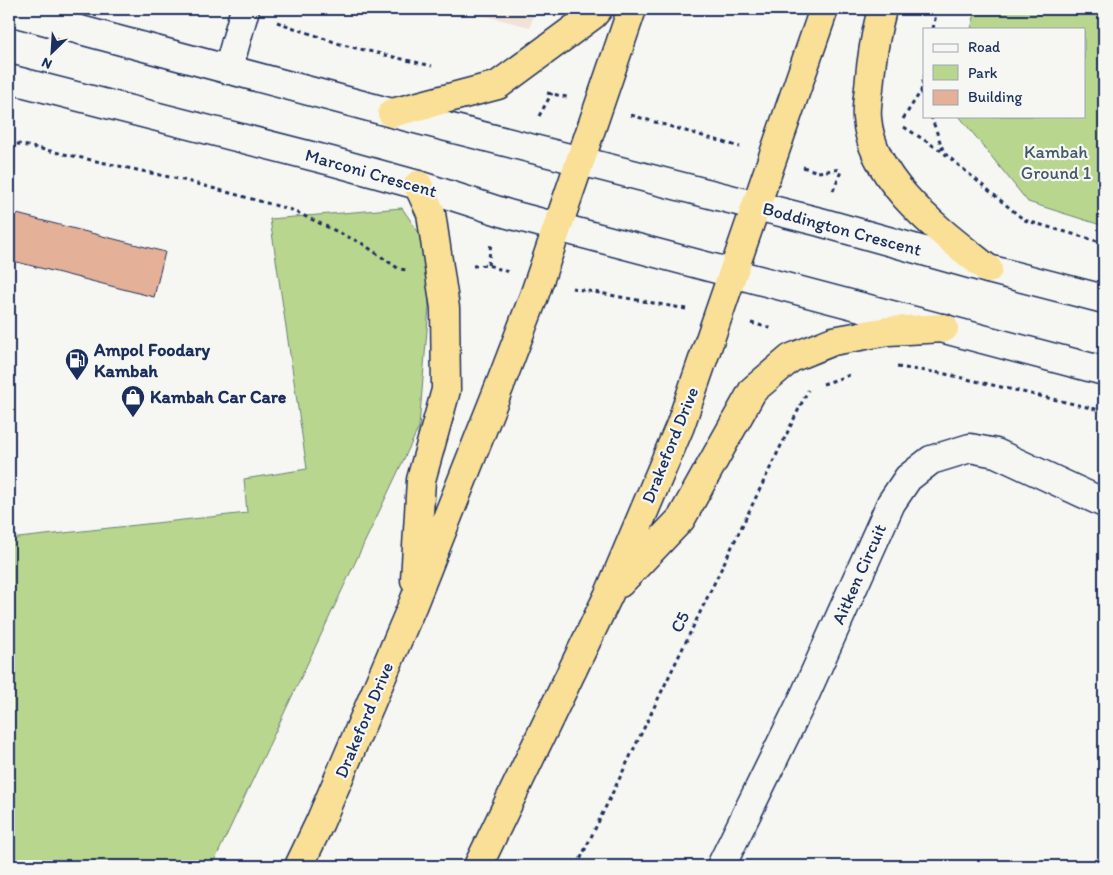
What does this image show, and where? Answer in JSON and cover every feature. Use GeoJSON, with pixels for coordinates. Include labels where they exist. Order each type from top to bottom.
{"type":"FeatureCollection","features":[{"type":"Feature","properties":{"kind":"highway"},"geometry":{"type":"LineString","coordinates":[[392,113],[498,85],[593,15],[598,9]]}},
{"type":"Feature","properties":{"kind":"highway","name":"Drakeford Drive"},"geometry":{"type":"LineString","coordinates":[[299,866],[320,822],[413,604],[500,385],[538,282],[632,9]]}},
{"type":"Feature","properties":{"kind":"highway","name":"Drakeford Drive"},"geometry":{"type":"LineString","coordinates":[[478,866],[609,594],[680,426],[824,9]]}},
{"type":"Feature","properties":{"kind":"highway"},"geometry":{"type":"LineString","coordinates":[[882,9],[872,52],[868,94],[867,118],[872,144],[890,178],[913,205],[949,238],[988,269]]}},
{"type":"Feature","properties":{"kind":"highway"},"geometry":{"type":"LineString","coordinates":[[413,604],[421,480],[446,390],[445,308],[431,213],[418,185]]}},
{"type":"Feature","properties":{"kind":"highway"},"geometry":{"type":"LineString","coordinates":[[609,594],[681,519],[753,390],[791,358],[833,341],[888,331],[944,328]]}},
{"type":"Feature","properties":{"kind":"street"},"geometry":{"type":"LineString","coordinates":[[228,70],[244,10]]}},
{"type":"Feature","properties":{"kind":"street"},"geometry":{"type":"LineString","coordinates":[[9,11],[579,161]]}},
{"type":"Feature","properties":{"kind":"street","name":"Marconi Crescent"},"geometry":{"type":"LineString","coordinates":[[9,79],[331,161],[418,185],[508,214],[732,274]]}},
{"type":"Feature","properties":{"kind":"street","name":"Boddington Crescent"},"geometry":{"type":"LineString","coordinates":[[579,161],[756,205],[1104,299]]}},
{"type":"Feature","properties":{"kind":"street"},"geometry":{"type":"LineString","coordinates":[[732,274],[1104,370]]}},
{"type":"Feature","properties":{"kind":"street","name":"Aitken Circuit"},"geometry":{"type":"LineString","coordinates":[[721,866],[804,697],[891,503],[908,478],[932,460],[970,448],[996,452],[1104,503]]}},
{"type":"Feature","properties":{"kind":"path"},"geometry":{"type":"LineString","coordinates":[[933,28],[937,9]]}},
{"type":"Feature","properties":{"kind":"path"},"geometry":{"type":"LineString","coordinates":[[244,10],[343,45],[438,67]]}},
{"type":"Feature","properties":{"kind":"path"},"geometry":{"type":"LineString","coordinates":[[923,81],[921,91],[899,124],[944,153],[1024,220],[1104,243]]}},
{"type":"Feature","properties":{"kind":"path"},"geometry":{"type":"LineString","coordinates":[[498,85],[528,93],[552,92],[818,172],[842,169]]}},
{"type":"Feature","properties":{"kind":"path"},"geometry":{"type":"LineString","coordinates":[[921,91],[923,96]]}},
{"type":"Feature","properties":{"kind":"path"},"geometry":{"type":"LineString","coordinates":[[932,118],[944,153]]}},
{"type":"Feature","properties":{"kind":"path"},"geometry":{"type":"LineString","coordinates":[[9,142],[183,180],[292,210],[363,244],[399,269],[411,271]]}},
{"type":"Feature","properties":{"kind":"path"},"geometry":{"type":"LineString","coordinates":[[488,266],[538,282],[718,315],[776,329]]}},
{"type":"Feature","properties":{"kind":"path"},"geometry":{"type":"LineString","coordinates":[[892,366],[941,373],[1104,411]]}},
{"type":"Feature","properties":{"kind":"path","name":"C5"},"geometry":{"type":"LineString","coordinates":[[577,866],[808,389],[850,374]]}},
{"type":"Feature","properties":{"kind":"shaded area"},"geometry":{"type":"Polygon","coordinates":[[[457,9],[535,9],[530,27],[457,9]]]}},
{"type":"Feature","properties":{"kind":"green space","name":"Kambah Ground 1"},"geometry":{"type":"Polygon","coordinates":[[[976,9],[1104,9],[1104,226],[1028,202],[961,118],[1086,118],[1086,28],[971,28],[976,9]]]}},
{"type":"Feature","properties":{"kind":"green space"},"geometry":{"type":"Polygon","coordinates":[[[402,208],[423,239],[429,306],[419,427],[212,866],[9,866],[9,539],[247,513],[244,479],[307,469],[270,219],[402,208]]]}},
{"type":"Feature","properties":{"kind":"building"},"geometry":{"type":"Polygon","coordinates":[[[9,212],[165,252],[154,297],[9,260],[9,212]]]}},
{"type":"Feature","properties":{"kind":"place","name":"Ampol Foodary Kambah"},"geometry":{"type":"Point","coordinates":[77,381]}},
{"type":"Feature","properties":{"kind":"place","name":"Kambah Car Care"},"geometry":{"type":"Point","coordinates":[133,418]}}]}
